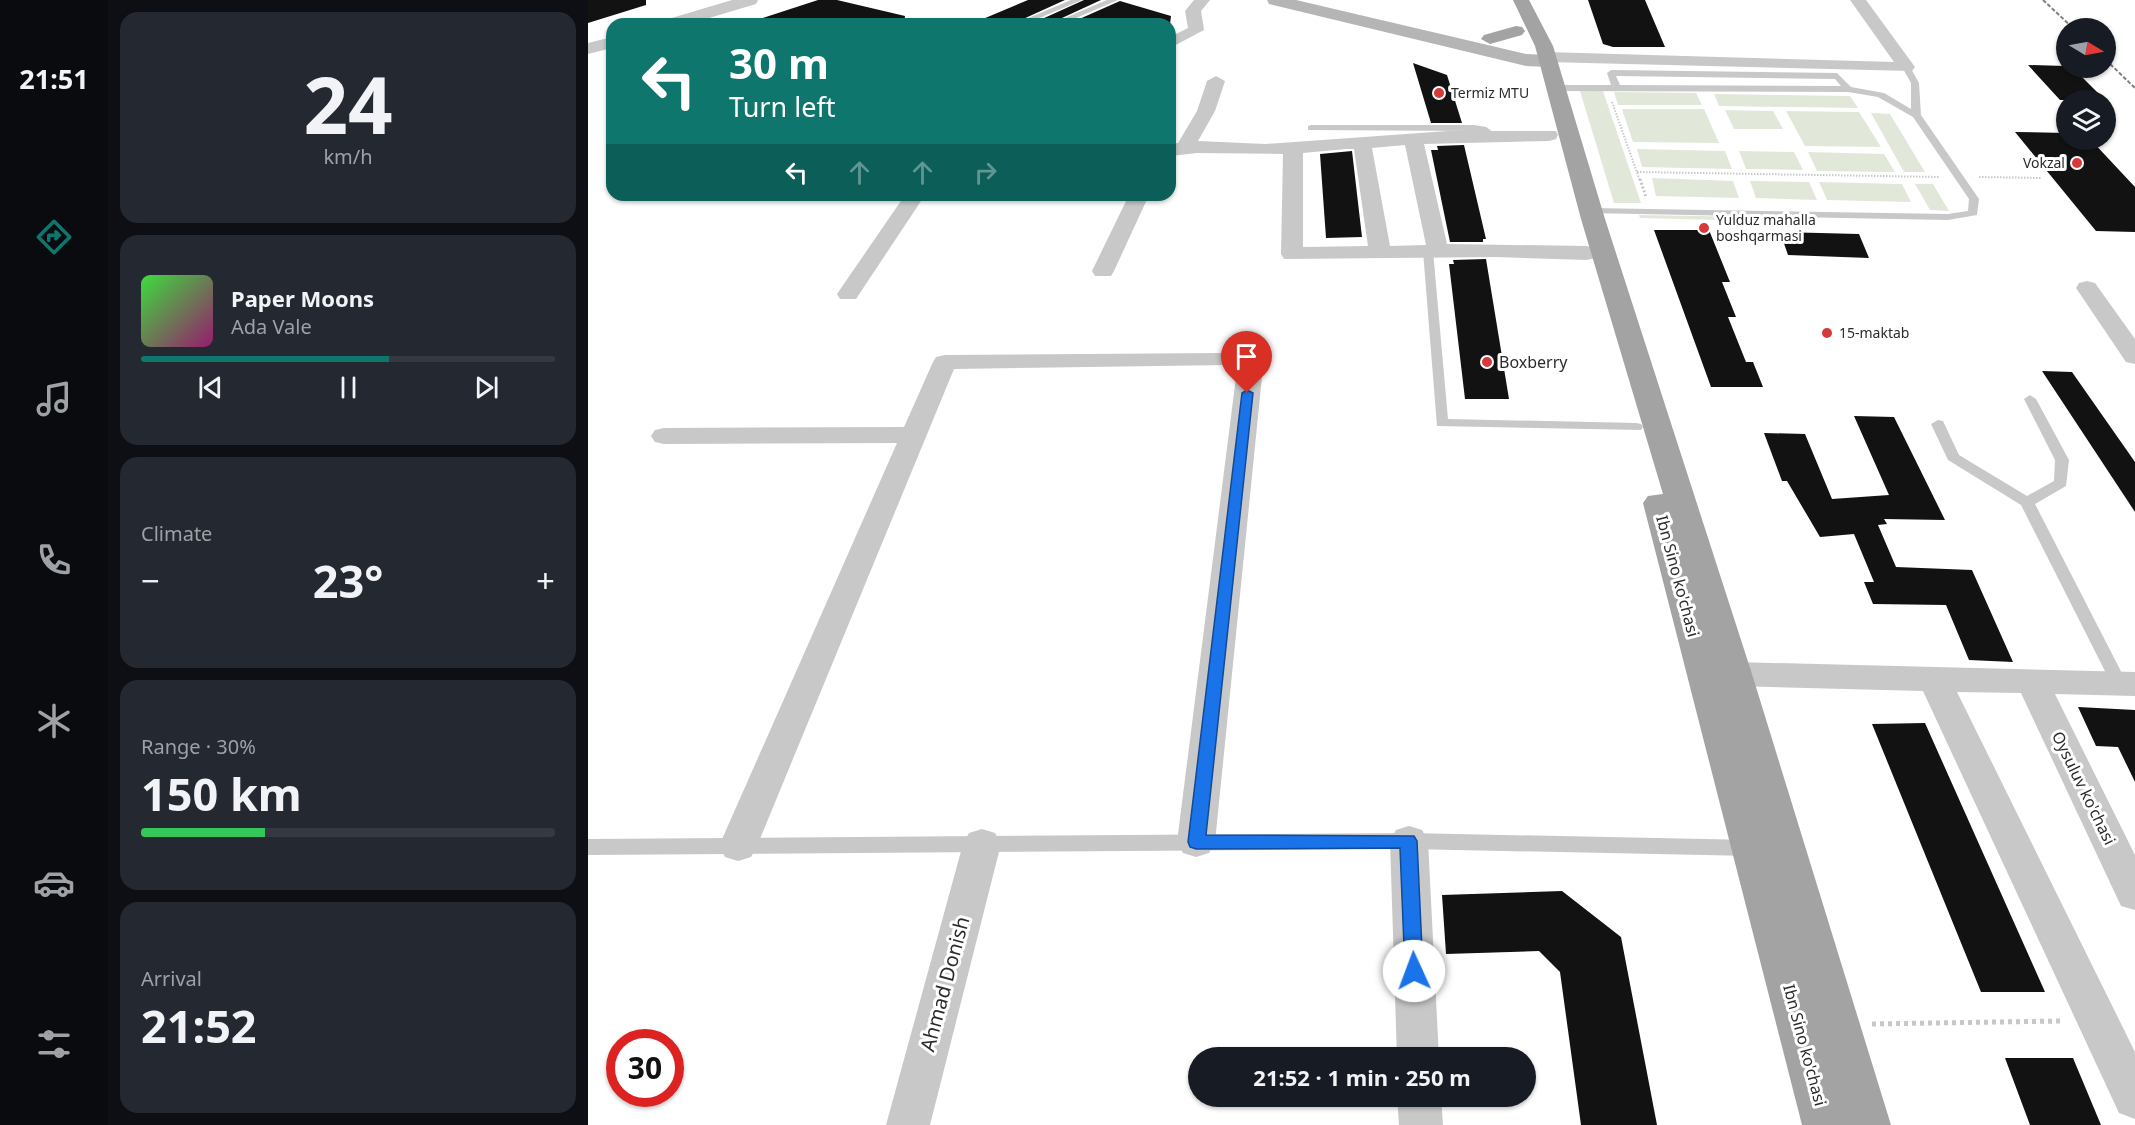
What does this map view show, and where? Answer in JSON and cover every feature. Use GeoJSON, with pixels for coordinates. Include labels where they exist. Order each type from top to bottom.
{"type":"FeatureCollection","features":[{"type":"Feature","properties":{"kind":"main road"},"geometry":{"type":"LineString","coordinates":[[1275,0],[1528,45]]}},
{"type":"Feature","properties":{"kind":"main road"},"geometry":{"type":"LineString","coordinates":[[1310,0],[1528,45]]}},
{"type":"Feature","properties":{"kind":"main road","name":"Ibn Sino ko'chasi"},"geometry":{"type":"LineString","coordinates":[[1528,45],[1549,135],[1587,253],[1653,482],[1827,1125]]}},
{"type":"Feature","properties":{"kind":"main road","name":"Ibn Sino ko'chasi"},"geometry":{"type":"LineString","coordinates":[[1528,45],[1591,211],[1734,674],[1866,1125]]}},
{"type":"Feature","properties":{"kind":"street"},"geometry":{"type":"LineString","coordinates":[[672,18],[730,0]]}},
{"type":"Feature","properties":{"kind":"street"},"geometry":{"type":"LineString","coordinates":[[691,18],[750,0]]}},
{"type":"Feature","properties":{"kind":"street"},"geometry":{"type":"LineString","coordinates":[[1176,40],[1196,30],[1193,11],[1202,0]]}},
{"type":"Feature","properties":{"kind":"street"},"geometry":{"type":"LineString","coordinates":[[1858,0],[1906,67]]}},
{"type":"Feature","properties":{"kind":"street"},"geometry":{"type":"LineString","coordinates":[[588,43],[606,38]]}},
{"type":"Feature","properties":{"kind":"street"},"geometry":{"type":"LineString","coordinates":[[588,49],[606,44]]}},
{"type":"Feature","properties":{"kind":"street"},"geometry":{"type":"LineString","coordinates":[[1528,45],[1906,67]]}},
{"type":"Feature","properties":{"kind":"street"},"geometry":{"type":"LineString","coordinates":[[1178,148],[1206,111],[1216,81]]}},
{"type":"Feature","properties":{"kind":"street"},"geometry":{"type":"LineString","coordinates":[[1178,148],[1278,149],[1413,139],[1549,135]]}},
{"type":"Feature","properties":{"kind":"street"},"geometry":{"type":"LineString","coordinates":[[1413,139],[1433,251]]}},
{"type":"Feature","properties":{"kind":"street"},"geometry":{"type":"LineString","coordinates":[[1362,142],[1380,252]]}},
{"type":"Feature","properties":{"kind":"street"},"geometry":{"type":"LineString","coordinates":[[1293,147],[1292,254],[1526,250],[1587,253]]}},
{"type":"Feature","properties":{"kind":"street"},"geometry":{"type":"LineString","coordinates":[[848,294],[911,201]]}},
{"type":"Feature","properties":{"kind":"street"},"geometry":{"type":"LineString","coordinates":[[1103,272],[1136,201]]}},
{"type":"Feature","properties":{"kind":"street"},"geometry":{"type":"LineString","coordinates":[[2087,288],[2135,357]]}},
{"type":"Feature","properties":{"kind":"street"},"geometry":{"type":"LineString","coordinates":[[738,846],[945,362],[1220,360]]}},
{"type":"Feature","properties":{"kind":"street"},"geometry":{"type":"LineString","coordinates":[[1196,842],[1249,377]]}},
{"type":"Feature","properties":{"kind":"street"},"geometry":{"type":"LineString","coordinates":[[664,436],[914,435]]}},
{"type":"Feature","properties":{"kind":"street"},"geometry":{"type":"LineString","coordinates":[[1734,674],[2127,684]]}},
{"type":"Feature","properties":{"kind":"street"},"geometry":{"type":"LineString","coordinates":[[1934,678],[2135,1098]]}},
{"type":"Feature","properties":{"kind":"street","name":"Oysuluv ko'chasi"},"geometry":{"type":"LineString","coordinates":[[2032,681],[2135,894]]}},
{"type":"Feature","properties":{"kind":"street"},"geometry":{"type":"LineString","coordinates":[[1408,841],[1417,1047]]}},
{"type":"Feature","properties":{"kind":"street","name":"Ahmad Donish"},"geometry":{"type":"LineString","coordinates":[[908,1125],[982,844]]}},
{"type":"Feature","properties":{"kind":"street"},"geometry":{"type":"LineString","coordinates":[[1420,1107],[1421,1125]]}},
{"type":"Feature","properties":{"kind":"lane"},"geometry":{"type":"LineString","coordinates":[[1033,18],[1078,0]]}},
{"type":"Feature","properties":{"kind":"lane"},"geometry":{"type":"LineString","coordinates":[[1069,18],[1114,0]]}},
{"type":"Feature","properties":{"kind":"lane"},"geometry":{"type":"LineString","coordinates":[[1528,45],[1612,90],[1848,89],[1881,94],[1916,115],[1974,199],[1973,213],[1948,217],[1591,211]]}},
{"type":"Feature","properties":{"kind":"lane"},"geometry":{"type":"LineString","coordinates":[[1906,67],[1915,83],[1916,115]]}},
{"type":"Feature","properties":{"kind":"lane"},"geometry":{"type":"LineString","coordinates":[[1612,90],[1611,73],[1837,76],[1848,89]]}},
{"type":"Feature","properties":{"kind":"lane"},"geometry":{"type":"LineString","coordinates":[[1311,128],[1474,128],[1483,129],[1492,135]]}},
{"type":"Feature","properties":{"kind":"lane"},"geometry":{"type":"LineString","coordinates":[[1433,251],[1442,423],[1636,427]]}},
{"type":"Feature","properties":{"kind":"lane"},"geometry":{"type":"LineString","coordinates":[[2027,502],[2061,483],[2062,460],[2030,399]]}},
{"type":"Feature","properties":{"kind":"lane"},"geometry":{"type":"LineString","coordinates":[[1938,424],[1953,457],[2027,502],[2127,684]]}},
{"type":"Feature","properties":{"kind":"lane"},"geometry":{"type":"LineString","coordinates":[[588,847],[1408,841],[1752,848]]}},
{"type":"Feature","properties":{"kind":"path"},"geometry":{"type":"LineString","coordinates":[[1612,90],[1647,201]]}},
{"type":"Feature","properties":{"kind":"path"},"geometry":{"type":"LineString","coordinates":[[1637,172],[2042,178]]}},
{"type":"Feature","properties":{"kind":"path"},"geometry":{"type":"LineString","coordinates":[[1837,1024],[2099,1020]]}},
{"type":"Feature","properties":{"kind":"shaded area"},"geometry":{"type":"Polygon","coordinates":[[[1580,91],[1603,91],[1641,203],[1614,203],[1580,91]]]}},
{"type":"Feature","properties":{"kind":"shaded area"},"geometry":{"type":"Polygon","coordinates":[[[1614,92],[1696,93],[1702,105],[1618,105],[1614,92]]]}},
{"type":"Feature","properties":{"kind":"shaded area"},"geometry":{"type":"Polygon","coordinates":[[[1714,94],[1850,96],[1858,108],[1719,106],[1714,94]]]}},
{"type":"Feature","properties":{"kind":"shaded area"},"geometry":{"type":"Polygon","coordinates":[[[1622,109],[1704,109],[1719,143],[1633,142],[1622,109]]]}},
{"type":"Feature","properties":{"kind":"shaded area"},"geometry":{"type":"Polygon","coordinates":[[[1725,110],[1773,111],[1783,129],[1734,129],[1725,110]]]}},
{"type":"Feature","properties":{"kind":"shaded area"},"geometry":{"type":"Polygon","coordinates":[[[1786,111],[1859,112],[1881,147],[1805,146],[1786,111]]]}},
{"type":"Feature","properties":{"kind":"shaded area"},"geometry":{"type":"Polygon","coordinates":[[[1871,113],[1890,114],[1925,172],[1904,172],[1871,113]]]}},
{"type":"Feature","properties":{"kind":"shaded area"},"geometry":{"type":"Polygon","coordinates":[[[1637,149],[1725,151],[1732,169],[1642,167],[1637,149]]]}},
{"type":"Feature","properties":{"kind":"shaded area"},"geometry":{"type":"Polygon","coordinates":[[[1739,151],[1794,152],[1803,170],[1746,169],[1739,151]]]}},
{"type":"Feature","properties":{"kind":"shaded area"},"geometry":{"type":"Polygon","coordinates":[[[1808,152],[1884,154],[1895,172],[1817,171],[1808,152]]]}},
{"type":"Feature","properties":{"kind":"shaded area"},"geometry":{"type":"Polygon","coordinates":[[[1652,178],[1733,181],[1739,198],[1656,196],[1652,178]]]}},
{"type":"Feature","properties":{"kind":"shaded area"},"geometry":{"type":"Polygon","coordinates":[[[1750,181],[1809,182],[1817,200],[1756,198],[1750,181]]]}},
{"type":"Feature","properties":{"kind":"shaded area"},"geometry":{"type":"Polygon","coordinates":[[[1819,182],[1902,184],[1911,202],[1827,200],[1819,182]]]}},
{"type":"Feature","properties":{"kind":"shaded area"},"geometry":{"type":"Polygon","coordinates":[[[1915,184],[1933,184],[1949,211],[1930,210],[1915,184]]]}},
{"type":"Feature","properties":{"kind":"shaded area"},"geometry":{"type":"Polygon","coordinates":[[[1639,215],[1754,217],[1755,221],[1640,218],[1639,215]]]}},
{"type":"Feature","properties":{"kind":"building"},"geometry":{"type":"Polygon","coordinates":[[[588,0],[646,0],[646,5],[588,23],[588,0]]]}},
{"type":"Feature","properties":{"kind":"building"},"geometry":{"type":"Polygon","coordinates":[[[818,0],[837,0],[905,16],[905,18],[763,18],[818,0]]]}},
{"type":"Feature","properties":{"kind":"building"},"geometry":{"type":"Polygon","coordinates":[[[1028,0],[1065,0],[1025,18],[985,18],[1028,0]]]}},
{"type":"Feature","properties":{"kind":"building"},"geometry":{"type":"Polygon","coordinates":[[[1084,0],[1101,0],[1062,18],[1044,18],[1084,0]]]}},
{"type":"Feature","properties":{"kind":"building"},"geometry":{"type":"Polygon","coordinates":[[[1588,0],[1645,0],[1665,47],[1613,47],[1603,44],[1588,0]]]}},
{"type":"Feature","properties":{"kind":"building"},"geometry":{"type":"Polygon","coordinates":[[[1120,1],[1171,16],[1171,18],[1082,18],[1120,1]]]}},
{"type":"Feature","properties":{"kind":"building"},"geometry":{"type":"Polygon","coordinates":[[[1413,63],[1447,75],[1462,123],[1431,123],[1413,63]]]}},
{"type":"Feature","properties":{"kind":"building"},"geometry":{"type":"Polygon","coordinates":[[[2028,65],[2056,66],[2056,78],[2083,78],[2095,90],[2056,90],[2056,96],[2028,65]]]}},
{"type":"Feature","properties":{"kind":"building","name":"Vokzal"},"geometry":{"type":"Polygon","coordinates":[[[2015,132],[2056,133],[2056,150],[2100,150],[2135,187],[2135,232],[2096,231],[2015,132]]]}},
{"type":"Feature","properties":{"kind":"building"},"geometry":{"type":"Polygon","coordinates":[[[1464,145],[1486,239],[1483,239],[1483,242],[1450,242],[1431,150],[1438,150],[1437,146],[1464,145]]]}},
{"type":"Feature","properties":{"kind":"building"},"geometry":{"type":"Polygon","coordinates":[[[1352,151],[1362,237],[1326,238],[1320,154],[1352,151]]]}},
{"type":"Feature","properties":{"kind":"building"},"geometry":{"type":"Polygon","coordinates":[[[1654,230],[1709,230],[1730,282],[1722,282],[1736,317],[1728,317],[1746,362],[1753,362],[1763,387],[1711,387],[1654,230]]]}},
{"type":"Feature","properties":{"kind":"building"},"geometry":{"type":"Polygon","coordinates":[[[1780,232],[1859,234],[1869,258],[1788,255],[1780,232]]]}},
{"type":"Feature","properties":{"kind":"building"},"geometry":{"type":"Polygon","coordinates":[[[1486,259],[1509,399],[1465,399],[1449,264],[1454,264],[1453,260],[1486,259]]]}},
{"type":"Feature","properties":{"kind":"building"},"geometry":{"type":"Polygon","coordinates":[[[2042,371],[2072,372],[2135,462],[2135,512],[2042,371]]]}},
{"type":"Feature","properties":{"kind":"building"},"geometry":{"type":"Polygon","coordinates":[[[1854,416],[1894,417],[1945,520],[1884,519],[1887,524],[1878,525],[1896,567],[1972,570],[2013,662],[1969,660],[1946,605],[1873,604],[1864,582],[1874,582],[1854,534],[1820,537],[1787,481],[1782,481],[1764,433],[1805,434],[1832,499],[1889,495],[1854,416]]]}},
{"type":"Feature","properties":{"kind":"building"},"geometry":{"type":"Polygon","coordinates":[[[2078,707],[2135,710],[2135,782],[2118,747],[2096,746],[2078,707]]]}},
{"type":"Feature","properties":{"kind":"building"},"geometry":{"type":"Polygon","coordinates":[[[1925,723],[2045,992],[1981,992],[1872,724],[1925,723]]]}},
{"type":"Feature","properties":{"kind":"building"},"geometry":{"type":"Polygon","coordinates":[[[1562,891],[1621,937],[1657,1125],[1581,1125],[1560,972],[1539,951],[1446,954],[1442,895],[1562,891]]]}},
{"type":"Feature","properties":{"kind":"building"},"geometry":{"type":"Polygon","coordinates":[[[2005,1058],[2073,1058],[2101,1125],[2030,1125],[2005,1058]]]}},
{"type":"Feature","properties":{"kind":"railway"},"geometry":{"type":"LineString","coordinates":[[2043,0],[2062,18]]}},
{"type":"Feature","properties":{"kind":"railway"},"geometry":{"type":"LineString","coordinates":[[2116,70],[2135,88]]}},
{"type":"Feature","properties":{"kind":"place","name":"Termiz MTU"},"geometry":{"type":"Point","coordinates":[1439,93]}},
{"type":"Feature","properties":{"kind":"place","name":"Vokzal"},"geometry":{"type":"Point","coordinates":[2077,163]}},
{"type":"Feature","properties":{"kind":"place","name":"Yulduz mahalla boshqarmasi"},"geometry":{"type":"Point","coordinates":[1704,228]}},
{"type":"Feature","properties":{"kind":"place","name":"15-maktab"},"geometry":{"type":"Point","coordinates":[1827,333]}},
{"type":"Feature","properties":{"kind":"place","name":"Boxberry"},"geometry":{"type":"Point","coordinates":[1487,362]}},
{"type":"Feature","properties":{"kind":"route"},"geometry":{"type":"LineString","coordinates":[[1247,393],[1196,842],[1408,841],[1414,971]]}}]}
